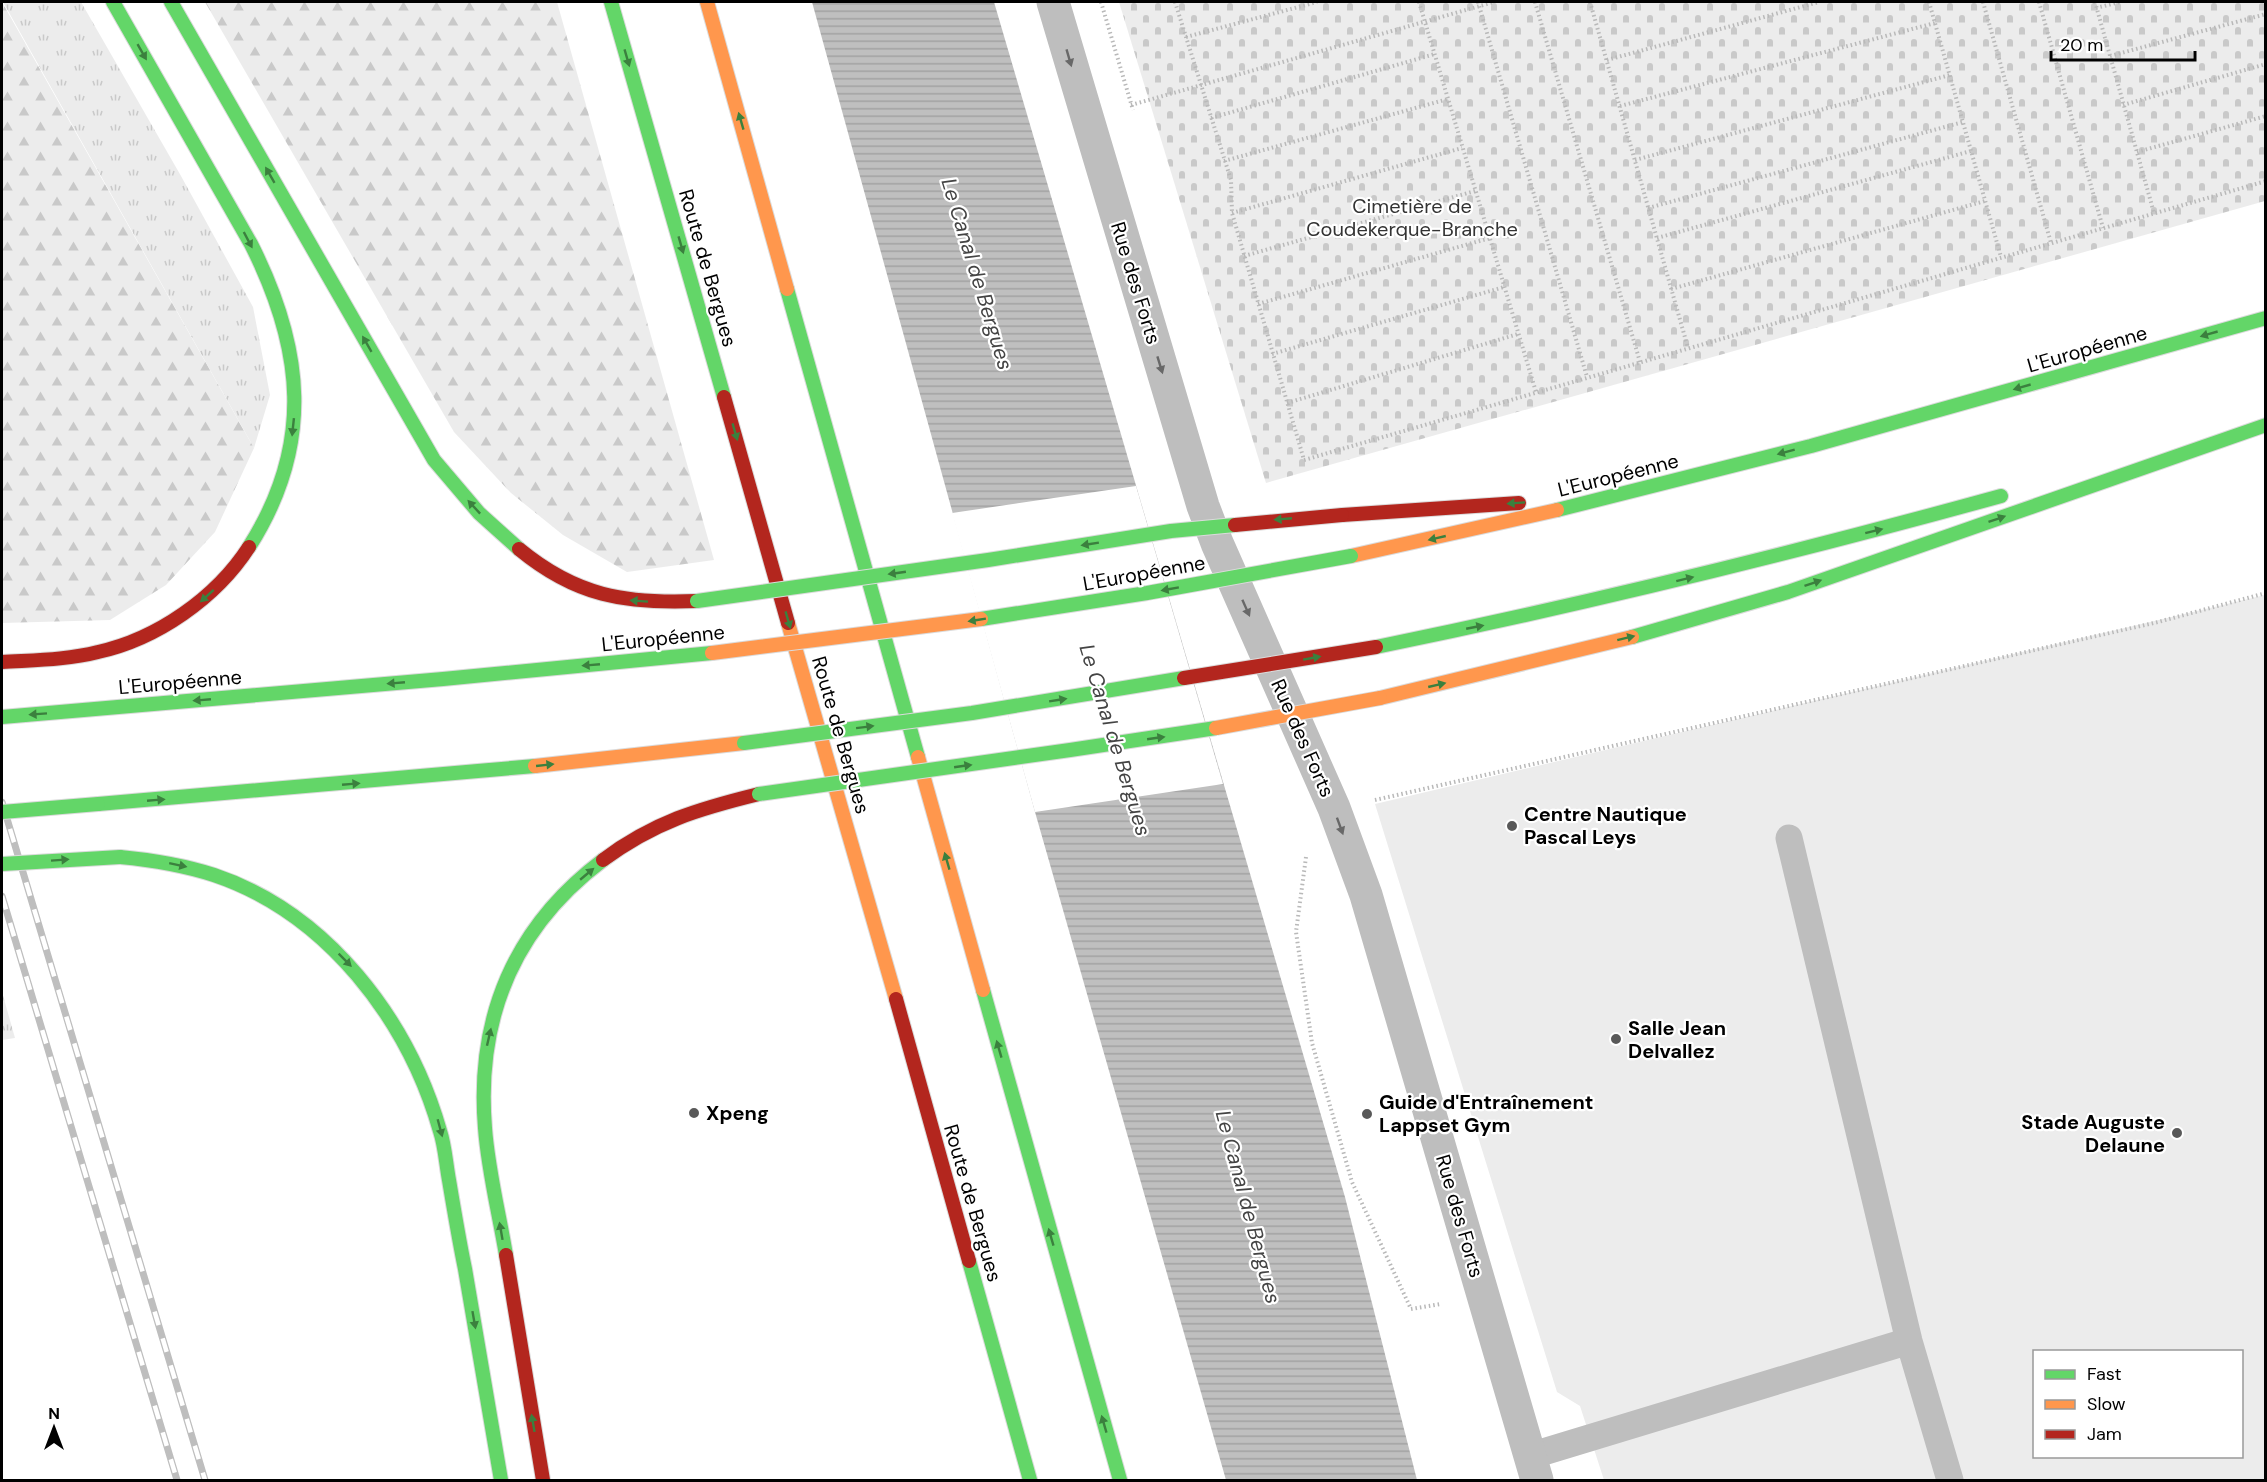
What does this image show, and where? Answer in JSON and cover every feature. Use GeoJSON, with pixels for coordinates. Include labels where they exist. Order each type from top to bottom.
{"type":"FeatureCollection","features":[{"type":"Feature","properties":{"kind":"main road"},"geometry":{"type":"LineString","coordinates":[[2,662],[112,649],[134,641],[182,616],[221,584],[255,540],[269,515],[287,465],[295,416],[293,362],[284,321],[275,296],[235,214],[113,2]]}},
{"type":"Feature","properties":{"kind":"main road"},"geometry":{"type":"LineString","coordinates":[[171,2],[441,470],[469,502],[514,545],[562,578],[582,587],[622,600],[697,601],[988,560],[1171,531],[1342,514],[1617,496]]}},
{"type":"Feature","properties":{"kind":"main road","name":"Route de Bergues"},"geometry":{"type":"LineString","coordinates":[[611,2],[1030,1480]]}},
{"type":"Feature","properties":{"kind":"main road"},"geometry":{"type":"LineString","coordinates":[[708,2],[1120,1480]]}},
{"type":"Feature","properties":{"kind":"main road","name":"L'Européenne"},"geometry":{"type":"LineString","coordinates":[[2,717],[712,653],[1011,615],[1170,589],[1424,541],[1617,496],[1842,437],[2265,318]]}},
{"type":"Feature","properties":{"kind":"main road"},"geometry":{"type":"LineString","coordinates":[[2093,470],[2265,424]]}},
{"type":"Feature","properties":{"kind":"main road"},"geometry":{"type":"LineString","coordinates":[[543,1480],[484,1130],[486,1051],[498,1002],[508,976],[531,934],[564,894],[606,858],[650,829],[703,808],[759,794],[1274,719],[1380,698],[1514,667],[1724,612],[1788,592],[2265,424]]}},
{"type":"Feature","properties":{"kind":"main road"},"geometry":{"type":"LineString","coordinates":[[2,812],[417,779],[648,755],[972,713],[1376,647],[1633,593],[2013,493]]}},
{"type":"Feature","properties":{"kind":"main road"},"geometry":{"type":"LineString","coordinates":[[2,864],[120,857],[184,866],[216,876],[273,904],[324,940],[349,963],[388,1014],[406,1043],[432,1101],[441,1133],[501,1480]]}},
{"type":"Feature","properties":{"kind":"street","name":"Rue des Forts"},"geometry":{"type":"LineString","coordinates":[[1053,2],[1203,506],[1217,543],[1334,808],[1366,894],[1533,1468]]}},
{"type":"Feature","properties":{"kind":"lane"},"geometry":{"type":"LineString","coordinates":[[1789,838],[1909,1341],[1950,1480]]}},
{"type":"Feature","properties":{"kind":"lane"},"geometry":{"type":"LineString","coordinates":[[1533,1468],[1909,1341]]}},
{"type":"Feature","properties":{"kind":"path"},"geometry":{"type":"LineString","coordinates":[[1175,2],[1231,180],[1232,213],[1304,460],[2265,181]]}},
{"type":"Feature","properties":{"kind":"path"},"geometry":{"type":"LineString","coordinates":[[1186,37],[1317,2]]}},
{"type":"Feature","properties":{"kind":"path"},"geometry":{"type":"LineString","coordinates":[[1419,2],[1536,392]]}},
{"type":"Feature","properties":{"kind":"path"},"geometry":{"type":"LineString","coordinates":[[1131,105],[1478,4],[1494,2]]}},
{"type":"Feature","properties":{"kind":"path"},"geometry":{"type":"LineString","coordinates":[[1535,2],[1640,362]]}},
{"type":"Feature","properties":{"kind":"path"},"geometry":{"type":"LineString","coordinates":[[1590,2],[1688,348]]}},
{"type":"Feature","properties":{"kind":"path"},"geometry":{"type":"LineString","coordinates":[[1607,60],[1819,2]]}},
{"type":"Feature","properties":{"kind":"path"},"geometry":{"type":"LineString","coordinates":[[1929,2],[2001,257]]}},
{"type":"Feature","properties":{"kind":"path"},"geometry":{"type":"LineString","coordinates":[[1983,2],[2051,243]]}},
{"type":"Feature","properties":{"kind":"path"},"geometry":{"type":"LineString","coordinates":[[2039,2],[2103,228]]}},
{"type":"Feature","properties":{"kind":"path"},"geometry":{"type":"LineString","coordinates":[[2095,2],[2154,213]]}},
{"type":"Feature","properties":{"kind":"path"},"geometry":{"type":"LineString","coordinates":[[2096,8],[2120,2]]}},
{"type":"Feature","properties":{"kind":"path"},"geometry":{"type":"LineString","coordinates":[[1478,4],[1587,377]]}},
{"type":"Feature","properties":{"kind":"path"},"geometry":{"type":"LineString","coordinates":[[2110,56],[2265,14]]}},
{"type":"Feature","properties":{"kind":"path"},"geometry":{"type":"LineString","coordinates":[[1620,106],[1935,24]]}},
{"type":"Feature","properties":{"kind":"path"},"geometry":{"type":"LineString","coordinates":[[1211,118],[1435,54]]}},
{"type":"Feature","properties":{"kind":"path"},"geometry":{"type":"LineString","coordinates":[[2123,105],[2265,64]]}},
{"type":"Feature","properties":{"kind":"path"},"geometry":{"type":"LineString","coordinates":[[1635,160],[1950,75]]}},
{"type":"Feature","properties":{"kind":"path"},"geometry":{"type":"LineString","coordinates":[[1224,161],[1448,99]]}},
{"type":"Feature","properties":{"kind":"path"},"geometry":{"type":"LineString","coordinates":[[2136,152],[2265,117]]}},
{"type":"Feature","properties":{"kind":"path"},"geometry":{"type":"LineString","coordinates":[[1648,208],[1963,122]]}},
{"type":"Feature","properties":{"kind":"path"},"geometry":{"type":"LineString","coordinates":[[1232,213],[1463,147]]}},
{"type":"Feature","properties":{"kind":"path"},"geometry":{"type":"LineString","coordinates":[[1657,238],[1971,152]]}},
{"type":"Feature","properties":{"kind":"path"},"geometry":{"type":"LineString","coordinates":[[1244,256],[1475,191]]}},
{"type":"Feature","properties":{"kind":"path"},"geometry":{"type":"LineString","coordinates":[[1671,289],[1985,201]]}},
{"type":"Feature","properties":{"kind":"path"},"geometry":{"type":"LineString","coordinates":[[1258,304],[1490,238]]}},
{"type":"Feature","properties":{"kind":"path"},"geometry":{"type":"LineString","coordinates":[[1272,354],[1504,287]]}},
{"type":"Feature","properties":{"kind":"path"},"geometry":{"type":"LineString","coordinates":[[1287,404],[1518,334]]}},
{"type":"Feature","properties":{"kind":"path"},"geometry":{"type":"LineString","coordinates":[[1369,802],[2158,622],[2265,594]]}},
{"type":"Feature","properties":{"kind":"path"},"geometry":{"type":"LineString","coordinates":[[1308,846],[1296,932],[1312,1043],[1352,1182],[1411,1309],[1450,1303]]}},
{"type":"Feature","properties":{"kind":"green space"},"geometry":{"type":"Polygon","coordinates":[[[2,2],[254,448],[215,532],[166,585],[110,620],[2,623],[2,2]]]}},
{"type":"Feature","properties":{"kind":"green space"},"geometry":{"type":"Polygon","coordinates":[[[3,2],[81,2],[181,176],[253,307],[270,395],[254,448],[3,2]]]}},
{"type":"Feature","properties":{"kind":"green space"},"geometry":{"type":"Polygon","coordinates":[[[205,2],[557,2],[714,560],[627,572],[563,535],[511,493],[454,432],[205,2]]]}},
{"type":"Feature","properties":{"kind":"green space","name":"Cimetière de Coudekerque-Branche"},"geometry":{"type":"Polygon","coordinates":[[[1119,2],[2265,2],[2265,201],[1266,483],[1119,2]]]}},
{"type":"Feature","properties":{"kind":"green space"},"geometry":{"type":"Polygon","coordinates":[[[2265,595],[2265,1480],[1604,1480],[1580,1406],[1557,1392],[1375,804],[2265,595]]]}},
{"type":"Feature","properties":{"kind":"green space"},"geometry":{"type":"Polygon","coordinates":[[[2,992],[15,1038],[2,1040],[2,992]]]}},
{"type":"Feature","properties":{"kind":"water","name":"Le Canal de Bergues"},"geometry":{"type":"Polygon","coordinates":[[[812,2],[994,2],[1345,1197],[1417,1480],[1226,1480],[1035,812],[812,2]]]}},
{"type":"Feature","properties":{"kind":"pier"},"geometry":{"type":"Polygon","coordinates":[[[1136,486],[1223,784],[1035,812],[952,513],[1136,486]]]}},
{"type":"Feature","properties":{"kind":"railway"},"geometry":{"type":"LineString","coordinates":[[2,802],[205,1480]]}},
{"type":"Feature","properties":{"kind":"railway"},"geometry":{"type":"LineString","coordinates":[[2,896],[177,1480]]}},
{"type":"Feature","properties":{"kind":"traffic: fast"},"geometry":{"type":"LineString","coordinates":[[113,2],[251,244],[269,283],[282,321],[291,359],[294,397],[292,434],[284,471],[270,509],[249,547]]}},
{"type":"Feature","properties":{"kind":"traffic: fast"},"geometry":{"type":"LineString","coordinates":[[171,2],[434,460],[479,513],[519,549]]}},
{"type":"Feature","properties":{"kind":"traffic: fast"},"geometry":{"type":"LineString","coordinates":[[611,2],[724,397]]}},
{"type":"Feature","properties":{"kind":"traffic: fast"},"geometry":{"type":"LineString","coordinates":[[787,289],[918,757]]}},
{"type":"Feature","properties":{"kind":"traffic: fast"},"geometry":{"type":"LineString","coordinates":[[1557,510],[1811,446],[2266,318]]}},
{"type":"Feature","properties":{"kind":"traffic: fast"},"geometry":{"type":"LineString","coordinates":[[1632,637],[1788,592],[2266,425]]}},
{"type":"Feature","properties":{"kind":"traffic: fast"},"geometry":{"type":"LineString","coordinates":[[1376,647],[1690,577],[2001,496]]}},
{"type":"Feature","properties":{"kind":"traffic: fast"},"geometry":{"type":"LineString","coordinates":[[697,601],[988,560],[1171,531],[1235,525]]}},
{"type":"Feature","properties":{"kind":"traffic: fast"},"geometry":{"type":"LineString","coordinates":[[981,619],[1147,593],[1351,556]]}},
{"type":"Feature","properties":{"kind":"traffic: fast"},"geometry":{"type":"LineString","coordinates":[[2,717],[712,653]]}},
{"type":"Feature","properties":{"kind":"traffic: fast"},"geometry":{"type":"LineString","coordinates":[[744,743],[972,713],[1184,678]]}},
{"type":"Feature","properties":{"kind":"traffic: fast"},"geometry":{"type":"LineString","coordinates":[[759,794],[1216,728]]}},
{"type":"Feature","properties":{"kind":"traffic: fast"},"geometry":{"type":"LineString","coordinates":[[98,804],[535,766]]}},
{"type":"Feature","properties":{"kind":"traffic: fast"},"geometry":{"type":"LineString","coordinates":[[2,812],[98,804]]}},
{"type":"Feature","properties":{"kind":"traffic: fast"},"geometry":{"type":"LineString","coordinates":[[120,857],[191,868],[255,892],[292,915],[327,943],[357,975],[384,1011],[407,1049],[426,1089],[442,1137],[501,1480]]}},
{"type":"Feature","properties":{"kind":"traffic: fast"},"geometry":{"type":"LineString","coordinates":[[2,864],[120,857]]}},
{"type":"Feature","properties":{"kind":"traffic: fast"},"geometry":{"type":"LineString","coordinates":[[506,1255],[491,1176],[485,1128],[484,1088],[487,1049],[495,1013],[507,978],[524,945],[546,915],[572,886],[603,860]]}},
{"type":"Feature","properties":{"kind":"traffic: fast"},"geometry":{"type":"LineString","coordinates":[[983,990],[1120,1480]]}},
{"type":"Feature","properties":{"kind":"traffic: fast"},"geometry":{"type":"LineString","coordinates":[[969,1261],[1030,1480]]}},
{"type":"Feature","properties":{"kind":"traffic: slow"},"geometry":{"type":"LineString","coordinates":[[707,2],[787,289]]}},
{"type":"Feature","properties":{"kind":"traffic: slow"},"geometry":{"type":"LineString","coordinates":[[1351,556],[1557,510]]}},
{"type":"Feature","properties":{"kind":"traffic: slow"},"geometry":{"type":"LineString","coordinates":[[712,653],[981,619]]}},
{"type":"Feature","properties":{"kind":"traffic: slow"},"geometry":{"type":"LineString","coordinates":[[788,623],[896,999]]}},
{"type":"Feature","properties":{"kind":"traffic: slow"},"geometry":{"type":"LineString","coordinates":[[1380,698],[1632,637]]}},
{"type":"Feature","properties":{"kind":"traffic: slow"},"geometry":{"type":"LineString","coordinates":[[1216,728],[1380,698]]}},
{"type":"Feature","properties":{"kind":"traffic: slow"},"geometry":{"type":"LineString","coordinates":[[535,766],[744,743]]}},
{"type":"Feature","properties":{"kind":"traffic: slow"},"geometry":{"type":"LineString","coordinates":[[918,757],[983,990]]}},
{"type":"Feature","properties":{"kind":"traffic: jam"},"geometry":{"type":"LineString","coordinates":[[724,397],[788,623]]}},
{"type":"Feature","properties":{"kind":"traffic: jam"},"geometry":{"type":"LineString","coordinates":[[1342,515],[1519,503]]}},
{"type":"Feature","properties":{"kind":"traffic: jam"},"geometry":{"type":"LineString","coordinates":[[1235,525],[1342,515]]}},
{"type":"Feature","properties":{"kind":"traffic: jam"},"geometry":{"type":"LineString","coordinates":[[2,662],[86,655],[120,646],[142,637],[163,627],[202,599],[220,583],[249,547]]}},
{"type":"Feature","properties":{"kind":"traffic: jam"},"geometry":{"type":"LineString","coordinates":[[519,549],[561,577],[602,594],[647,601],[697,601]]}},
{"type":"Feature","properties":{"kind":"traffic: jam"},"geometry":{"type":"LineString","coordinates":[[1184,678],[1376,647]]}},
{"type":"Feature","properties":{"kind":"traffic: jam"},"geometry":{"type":"LineString","coordinates":[[603,860],[640,836],[677,818],[759,794]]}},
{"type":"Feature","properties":{"kind":"traffic: jam"},"geometry":{"type":"LineString","coordinates":[[896,999],[969,1261]]}},
{"type":"Feature","properties":{"kind":"traffic: jam"},"geometry":{"type":"LineString","coordinates":[[506,1255],[543,1480]]}},
{"type":"Feature","properties":{"kind":"place","name":"Centre Nautique Pascal Leys"},"geometry":{"type":"Point","coordinates":[1512,826]}},
{"type":"Feature","properties":{"kind":"place","name":"Salle Jean Delvallez"},"geometry":{"type":"Point","coordinates":[1616,1039]}},
{"type":"Feature","properties":{"kind":"place","name":"Xpeng"},"geometry":{"type":"Point","coordinates":[694,1113]}},
{"type":"Feature","properties":{"kind":"place","name":"Guide d'Entraînement Lappset Gym"},"geometry":{"type":"Point","coordinates":[1367,1114]}},
{"type":"Feature","properties":{"kind":"place","name":"Stade Auguste Delaune"},"geometry":{"type":"Point","coordinates":[2177,1133]}}]}
